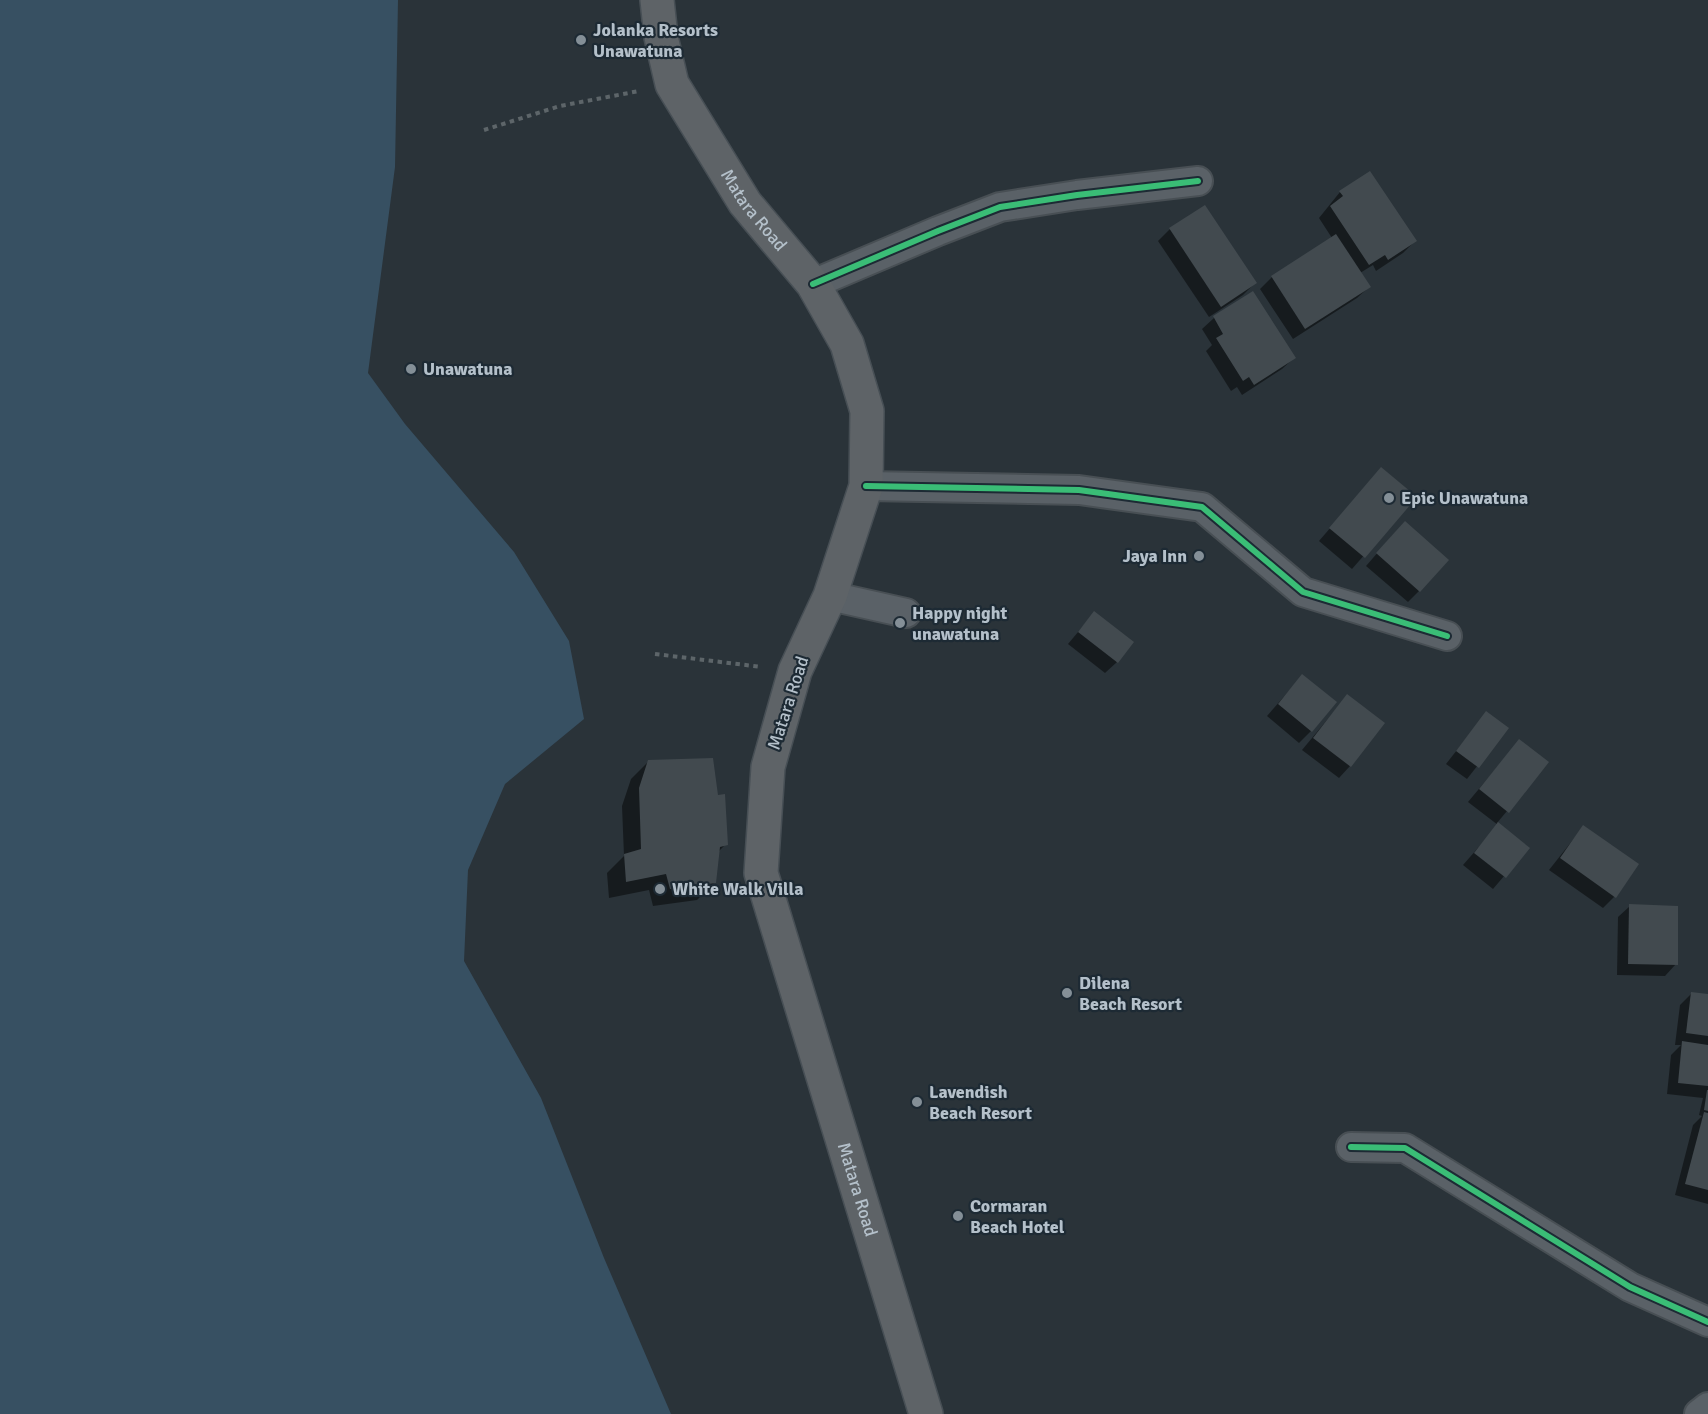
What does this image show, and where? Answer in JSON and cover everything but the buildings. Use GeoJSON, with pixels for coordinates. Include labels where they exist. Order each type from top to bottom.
{"type":"FeatureCollection","features":[{"type":"Feature","properties":{"kind":"highway","name":"Matara Road"},"geometry":{"type":"LineString","coordinates":[[657,0],[661,37],[672,84],[745,203],[813,284],[847,344],[867,411],[866,486],[830,596],[795,671],[768,768],[761,873],[926,1414]]}},
{"type":"Feature","properties":{"kind":"street"},"geometry":{"type":"LineString","coordinates":[[813,284],[1000,207],[1077,195],[1198,181]]}},
{"type":"Feature","properties":{"kind":"street"},"geometry":{"type":"LineString","coordinates":[[866,486],[1079,490],[1202,507],[1303,592],[1447,636]]}},
{"type":"Feature","properties":{"kind":"street"},"geometry":{"type":"LineString","coordinates":[[830,596],[906,613]]}},
{"type":"Feature","properties":{"kind":"street"},"geometry":{"type":"LineString","coordinates":[[1351,1147],[1405,1148],[1630,1287],[1708,1323]]}},
{"type":"Feature","properties":{"kind":"street"},"geometry":{"type":"LineString","coordinates":[[1700,1414],[1708,1407]]}},
{"type":"Feature","properties":{"kind":"path"},"geometry":{"type":"LineString","coordinates":[[484,130],[560,106],[672,84]]}},
{"type":"Feature","properties":{"kind":"path"},"geometry":{"type":"LineString","coordinates":[[655,654],[795,671]]}},
{"type":"Feature","properties":{"kind":"water"},"geometry":{"type":"Polygon","coordinates":[[[0,0],[398,0],[395,167],[368,373],[405,424],[514,552],[569,641],[584,719],[505,784],[468,870],[464,961],[541,1098],[604,1258],[671,1414],[0,1414],[0,0]]]}},
{"type":"Feature","properties":{"kind":"cycle path"},"geometry":{"type":"LineString","coordinates":[[813,284],[1000,207],[1077,195],[1198,181]]}},
{"type":"Feature","properties":{"kind":"cycle path"},"geometry":{"type":"LineString","coordinates":[[866,486],[1079,490],[1202,507],[1303,592],[1447,636]]}},
{"type":"Feature","properties":{"kind":"cycle path"},"geometry":{"type":"LineString","coordinates":[[1351,1147],[1405,1148],[1630,1287],[1708,1322]]}},
{"type":"Feature","properties":{"kind":"place","name":"Jolanka Resorts Unawatuna"},"geometry":{"type":"Point","coordinates":[581,40]}},
{"type":"Feature","properties":{"kind":"place","name":"Unawatuna"},"geometry":{"type":"Point","coordinates":[411,369]}},
{"type":"Feature","properties":{"kind":"place","name":"Epic Unawatuna"},"geometry":{"type":"Point","coordinates":[1389,498]}},
{"type":"Feature","properties":{"kind":"place","name":"Jaya Inn"},"geometry":{"type":"Point","coordinates":[1199,556]}},
{"type":"Feature","properties":{"kind":"place","name":"Happy night unawatuna"},"geometry":{"type":"Point","coordinates":[900,623]}},
{"type":"Feature","properties":{"kind":"place","name":"White Walk Villa"},"geometry":{"type":"Point","coordinates":[660,889]}},
{"type":"Feature","properties":{"kind":"place","name":"Dilena Beach Resort"},"geometry":{"type":"Point","coordinates":[1067,993]}},
{"type":"Feature","properties":{"kind":"place","name":"Lavendish Beach Resort"},"geometry":{"type":"Point","coordinates":[917,1102]}},
{"type":"Feature","properties":{"kind":"place","name":"Cormaran Beach Hotel"},"geometry":{"type":"Point","coordinates":[958,1216]}}]}
